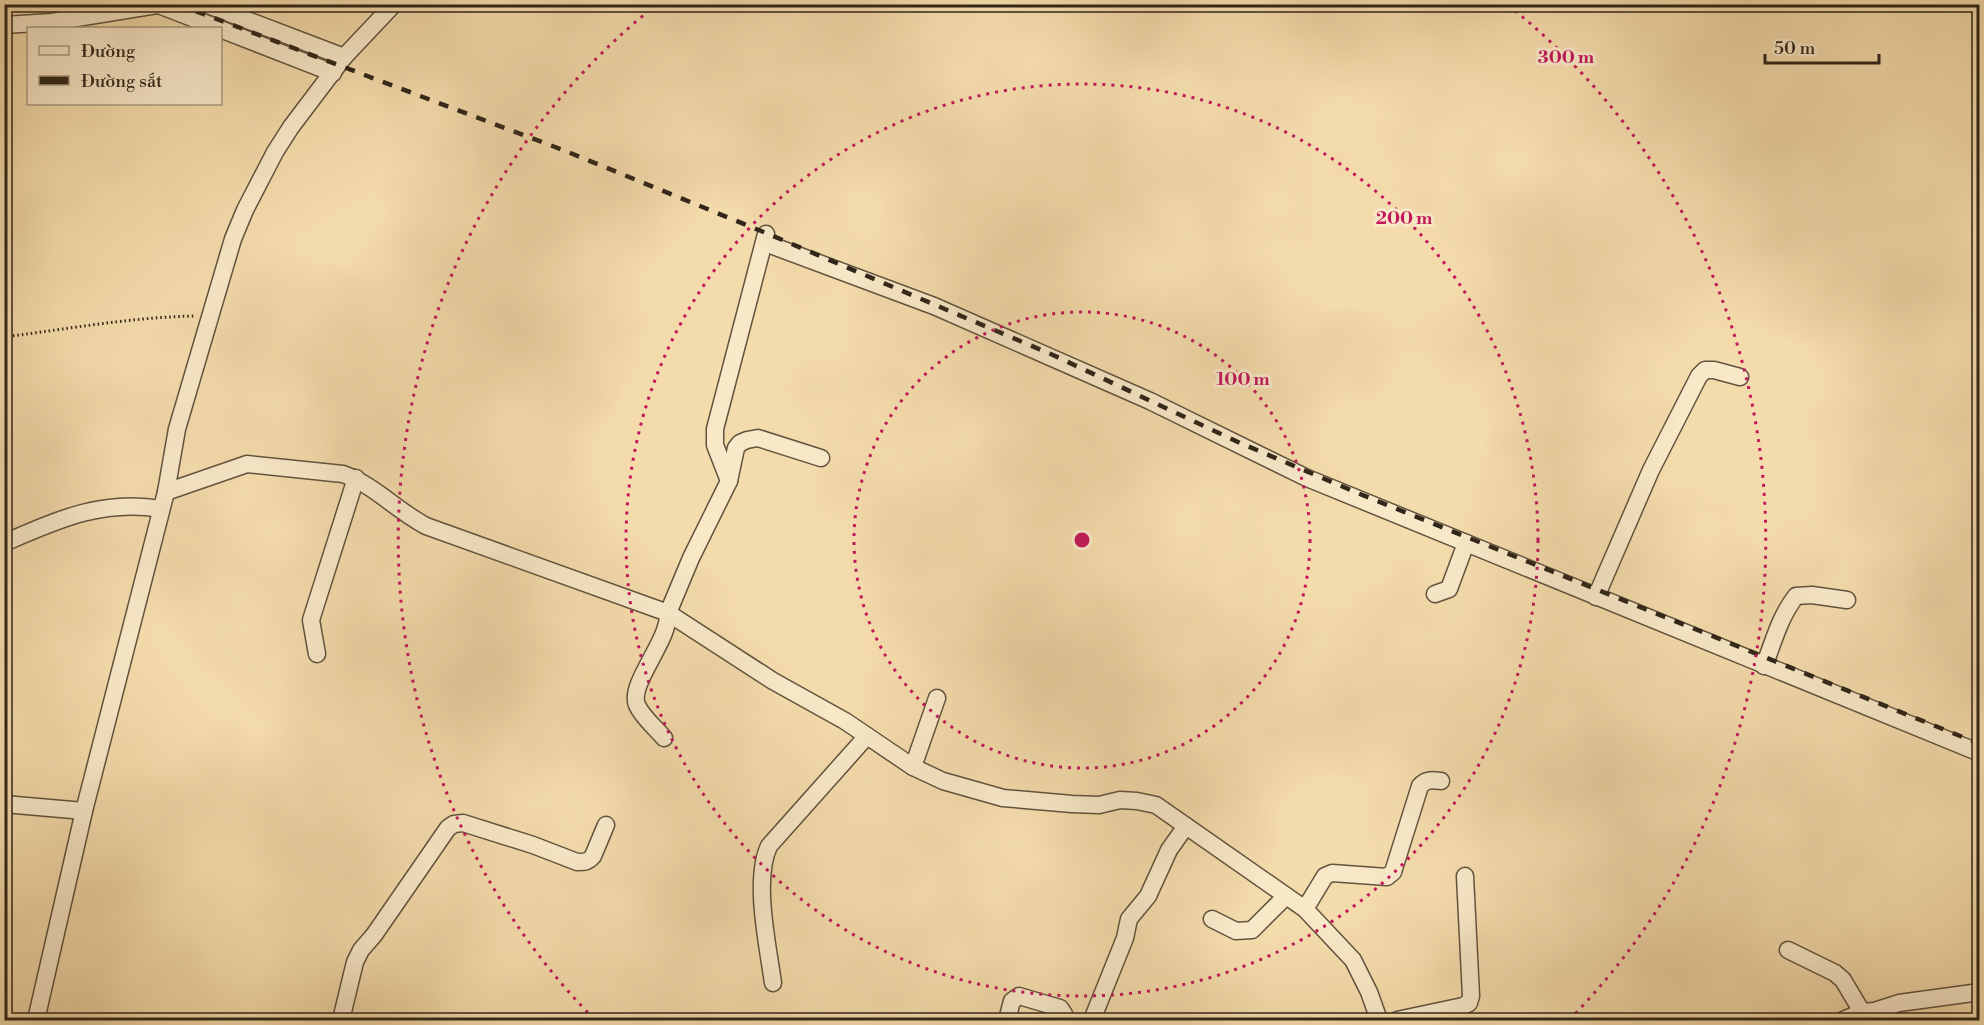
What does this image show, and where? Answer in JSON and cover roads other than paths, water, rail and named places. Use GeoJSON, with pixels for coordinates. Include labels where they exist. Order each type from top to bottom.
{"type":"FeatureCollection","features":[{"type":"Feature","properties":{"kind":"street"},"geometry":{"type":"LineString","coordinates":[[205,4],[344,57]]}},
{"type":"Feature","properties":{"kind":"street"},"geometry":{"type":"LineString","coordinates":[[36,1020],[84,811],[166,492],[177,429],[233,239],[255,190],[291,127],[344,57],[394,4]]}},
{"type":"Feature","properties":{"kind":"street"},"geometry":{"type":"LineString","coordinates":[[4,25],[52,22],[157,5],[214,27]]}},
{"type":"Feature","properties":{"kind":"street"},"geometry":{"type":"LineString","coordinates":[[222,30],[333,73]]}},
{"type":"Feature","properties":{"kind":"street"},"geometry":{"type":"LineString","coordinates":[[729,482],[715,445],[715,429],[766,238],[945,311],[1150,401],[1307,478],[1980,753]]}},
{"type":"Feature","properties":{"kind":"street"},"geometry":{"type":"LineString","coordinates":[[1596,597],[1651,470],[1699,376],[1705,370],[1714,370],[1740,377]]}},
{"type":"Feature","properties":{"kind":"street"},"geometry":{"type":"LineString","coordinates":[[664,738],[638,706],[636,700],[638,687],[669,621],[668,613],[691,558],[729,482],[735,448],[740,443],[758,438],[821,458]]}},
{"type":"Feature","properties":{"kind":"street"},"geometry":{"type":"LineString","coordinates":[[166,492],[247,464],[326,471],[356,478],[399,510],[426,526],[668,613],[773,681],[845,721],[913,766],[943,781],[1002,798],[1099,805],[1120,800],[1156,805],[1305,909],[1353,960],[1380,1020]]}},
{"type":"Feature","properties":{"kind":"street"},"geometry":{"type":"LineString","coordinates":[[316,654],[311,620],[356,478]]}},
{"type":"Feature","properties":{"kind":"street"},"geometry":{"type":"LineString","coordinates":[[4,543],[60,519],[84,512],[118,506],[161,509]]}},
{"type":"Feature","properties":{"kind":"street"},"geometry":{"type":"LineString","coordinates":[[1435,594],[1449,589],[1466,543]]}},
{"type":"Feature","properties":{"kind":"street"},"geometry":{"type":"LineString","coordinates":[[1764,666],[1776,629],[1787,607],[1796,596],[1812,595],[1847,600]]}},
{"type":"Feature","properties":{"kind":"street"},"geometry":{"type":"LineString","coordinates":[[913,766],[937,698]]}},
{"type":"Feature","properties":{"kind":"street"},"geometry":{"type":"LineString","coordinates":[[773,983],[762,873],[765,854],[769,846],[867,735]]}},
{"type":"Feature","properties":{"kind":"street"},"geometry":{"type":"LineString","coordinates":[[1305,909],[1325,876],[1332,873],[1387,877],[1393,872],[1420,786],[1424,781],[1441,781]]}},
{"type":"Feature","properties":{"kind":"street"},"geometry":{"type":"LineString","coordinates":[[4,804],[84,811]]}},
{"type":"Feature","properties":{"kind":"street"},"geometry":{"type":"LineString","coordinates":[[341,1020],[355,962],[361,950],[374,935],[448,828],[454,824],[463,823],[533,845],[577,862],[585,862],[590,861],[606,825]]}},
{"type":"Feature","properties":{"kind":"street"},"geometry":{"type":"LineString","coordinates":[[1092,1020],[1125,938],[1129,919],[1148,896],[1169,850],[1186,826]]}},
{"type":"Feature","properties":{"kind":"street"},"geometry":{"type":"LineString","coordinates":[[1397,1020],[1469,1003],[1471,996],[1465,876]]}},
{"type":"Feature","properties":{"kind":"street"},"geometry":{"type":"LineString","coordinates":[[1212,919],[1236,931],[1252,930],[1286,896]]}},
{"type":"Feature","properties":{"kind":"street"},"geometry":{"type":"LineString","coordinates":[[1788,950],[1835,973],[1843,980],[1862,1012]]}},
{"type":"Feature","properties":{"kind":"street"},"geometry":{"type":"LineString","coordinates":[[1843,1020],[1862,1012],[1874,1011],[1899,1003],[1980,992]]}},
{"type":"Feature","properties":{"kind":"street"},"geometry":{"type":"LineString","coordinates":[[1007,1020],[1012,1001],[1019,996],[1060,1008],[1064,1014],[1063,1020]]}},
{"type":"Feature","properties":{"kind":"railway"},"geometry":{"type":"LineString","coordinates":[[177,4],[563,150],[766,233],[1053,355],[1238,442],[1360,494],[1980,744]]}}]}
